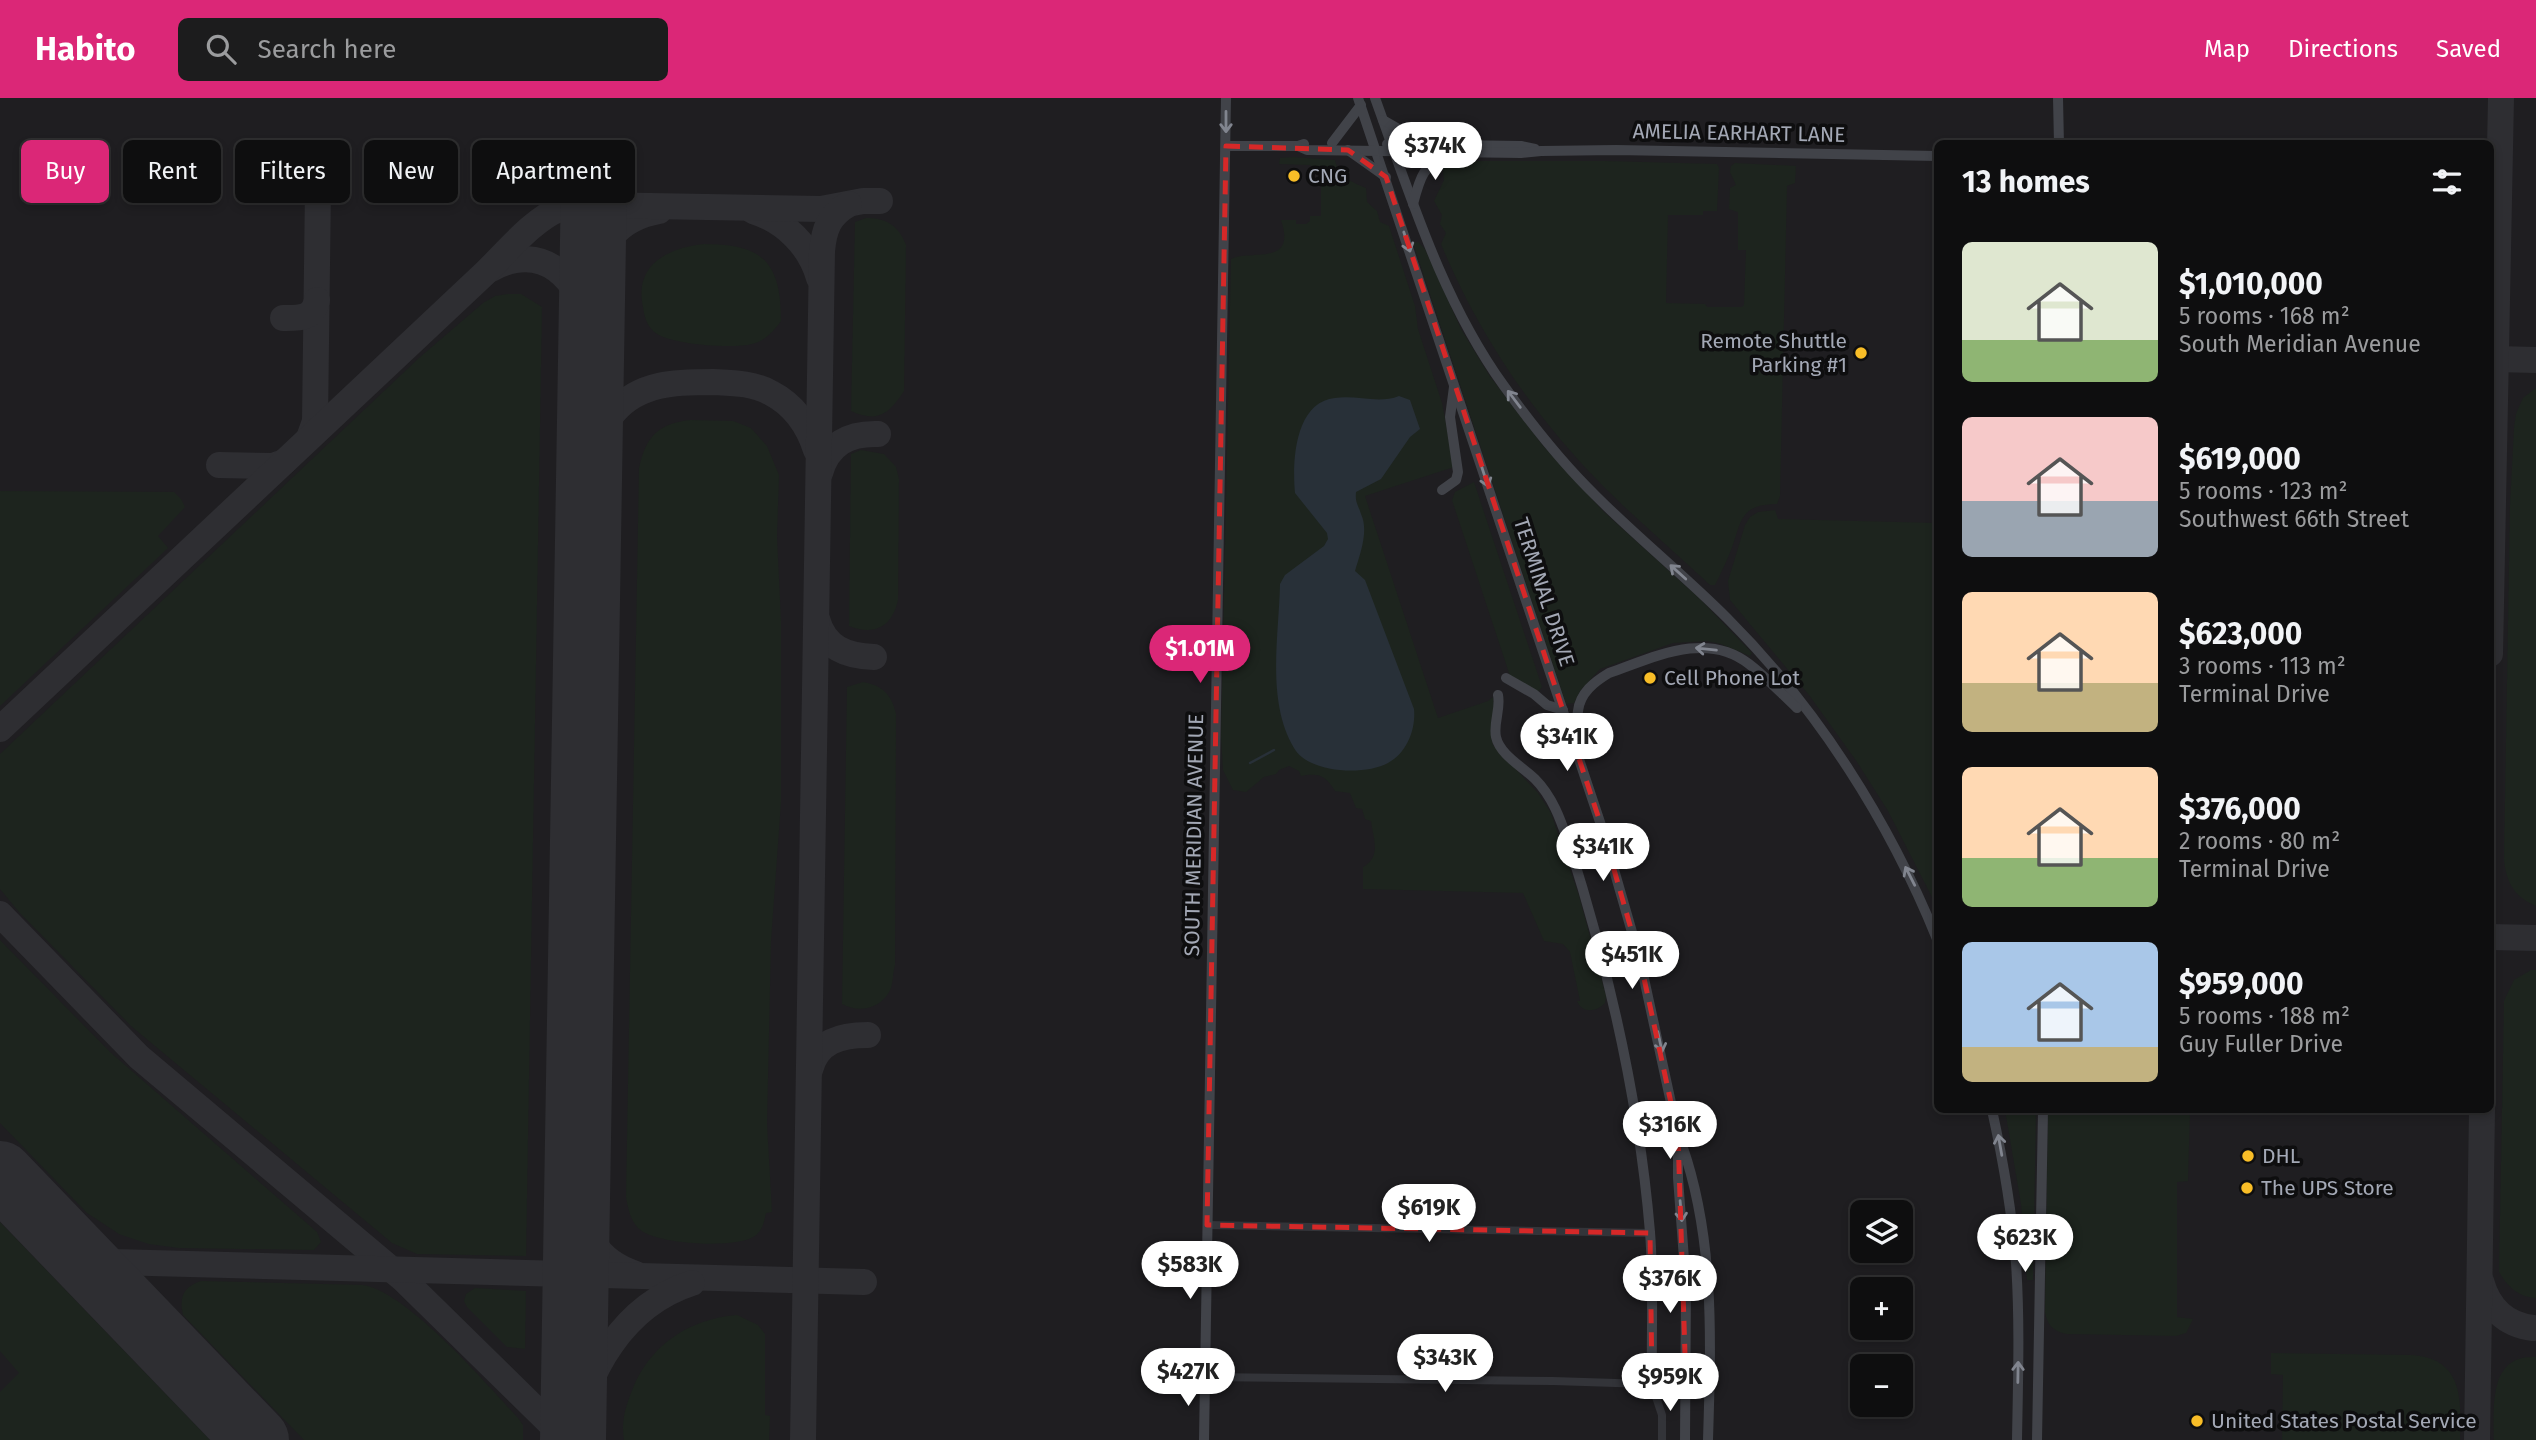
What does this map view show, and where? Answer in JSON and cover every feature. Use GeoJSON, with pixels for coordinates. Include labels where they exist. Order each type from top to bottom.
{"type":"FeatureCollection","features":[{"type":"Feature","properties":{"kind":"street","name":"SOUTH MERIDIAN AVENUE"},"geometry":{"type":"LineString","coordinates":[[1204,1440],[1226,98]]}},
{"type":"Feature","properties":{"kind":"street"},"geometry":{"type":"LineString","coordinates":[[1376,98],[1413,204],[1463,321],[1504,386],[1595,495],[1728,619],[1820,728],[1882,821],[1934,932]]}},
{"type":"Feature","properties":{"kind":"street"},"geometry":{"type":"LineString","coordinates":[[2058,98],[2059,140]]}},
{"type":"Feature","properties":{"kind":"street"},"geometry":{"type":"LineString","coordinates":[[1332,143],[1360,101]]}},
{"type":"Feature","properties":{"kind":"street","name":"TERMINAL DRIVE"},"geometry":{"type":"LineString","coordinates":[[1360,101],[1610,854],[1637,950],[1678,1135],[1678,1178],[1686,1286],[1685,1440]]}},
{"type":"Feature","properties":{"kind":"street"},"geometry":{"type":"LineString","coordinates":[[1383,120],[1426,144]]}},
{"type":"Feature","properties":{"kind":"street","name":"AMELIA EARHART LANE"},"geometry":{"type":"LineString","coordinates":[[1226,146],[1332,143],[1451,152],[1629,150],[1934,156]]}},
{"type":"Feature","properties":{"kind":"street","name":"AMELIA EARHART LANE"},"geometry":{"type":"LineString","coordinates":[[1393,148],[1426,144],[1521,146],[1541,150]]}},
{"type":"Feature","properties":{"kind":"street","name":"AMELIA EARHART LANE"},"geometry":{"type":"LineString","coordinates":[[1298,146],[1307,150],[1376,147]]}},
{"type":"Feature","properties":{"kind":"street"},"geometry":{"type":"LineString","coordinates":[[1348,150],[1385,177]]}},
{"type":"Feature","properties":{"kind":"street"},"geometry":{"type":"LineString","coordinates":[[1413,204],[1422,173],[1451,152]]}},
{"type":"Feature","properties":{"kind":"street"},"geometry":{"type":"LineString","coordinates":[[1441,490],[1456,480],[1458,472],[1450,417],[1455,384]]}},
{"type":"Feature","properties":{"kind":"street"},"geometry":{"type":"LineString","coordinates":[[1572,738],[1578,725],[1579,704],[1589,687],[1609,673],[1680,648],[1709,648],[1747,662],[1820,728]]}},
{"type":"Feature","properties":{"kind":"street"},"geometry":{"type":"LineString","coordinates":[[1506,678],[1547,705],[1563,710]]}},
{"type":"Feature","properties":{"kind":"street"},"geometry":{"type":"LineString","coordinates":[[1497,695],[1499,702],[1496,737],[1500,745],[1535,779],[1558,812],[1592,915],[1622,1042],[1636,1121],[1650,1233],[1652,1385],[1662,1415],[1662,1440]]}},
{"type":"Feature","properties":{"kind":"street"},"geometry":{"type":"LineString","coordinates":[[1993,1113],[2005,1172],[2016,1261],[2017,1440]]}},
{"type":"Feature","properties":{"kind":"street"},"geometry":{"type":"LineString","coordinates":[[2037,1440],[2043,1113]]}},
{"type":"Feature","properties":{"kind":"street"},"geometry":{"type":"LineString","coordinates":[[1678,1135],[1692,1175],[1705,1251],[1710,1325],[1708,1440]]}},
{"type":"Feature","properties":{"kind":"street"},"geometry":{"type":"LineString","coordinates":[[1207,1225],[1650,1233]]}},
{"type":"Feature","properties":{"kind":"street"},"geometry":{"type":"LineString","coordinates":[[1205,1377],[1553,1381],[1710,1386]]}},
{"type":"Feature","properties":{"kind":"highlighted area"},"geometry":{"type":"Polygon","coordinates":[[[1226,146],[1348,150],[1386,177],[1602,828],[1640,960],[1678,1135],[1686,1386],[1652,1385],[1650,1233],[1207,1225],[1226,146]]]}},
{"type":"Feature","properties":{"kind":"shaded area"},"geometry":{"type":"Polygon","coordinates":[[[0,98],[2536,98],[2536,1440],[0,1440],[0,98]]]}},
{"type":"Feature","properties":{"kind":"shaded area"},"geometry":{"type":"Polygon","coordinates":[[[1280,158],[1335,160],[1342,175],[1366,188],[1367,202],[1377,211],[1380,222],[1389,226],[1442,403],[1454,467],[1365,496],[1438,718],[1493,697],[1493,745],[1538,793],[1551,813],[1579,896],[1606,996],[1605,1003],[1594,1010],[1586,1010],[1579,1005],[1570,952],[1563,944],[1544,941],[1523,893],[1363,889],[1363,867],[1373,858],[1374,841],[1371,821],[1365,819],[1362,809],[1356,808],[1350,793],[1335,791],[1321,776],[1301,776],[1299,771],[1289,766],[1264,777],[1246,792],[1233,790],[1223,770],[1221,737],[1231,259],[1277,250],[1283,245],[1281,220],[1296,220],[1296,224],[1306,224],[1310,221],[1310,216],[1321,216],[1321,171],[1310,165],[1279,164],[1280,158]]]}},
{"type":"Feature","properties":{"kind":"shaded area"},"geometry":{"type":"Polygon","coordinates":[[[1442,162],[1717,164],[1717,211],[1703,211],[1703,215],[1668,215],[1666,303],[1705,304],[1707,307],[1744,305],[1746,250],[1738,250],[1738,212],[1729,209],[1730,188],[1736,185],[1730,172],[1731,166],[1735,163],[1796,166],[1795,183],[1787,186],[1780,496],[1777,504],[1764,505],[1747,512],[1715,585],[1710,585],[1643,524],[1578,460],[1532,403],[1491,343],[1441,244],[1446,233],[1440,224],[1442,215],[1434,201],[1444,180],[1442,162]]]}},
{"type":"Feature","properties":{"kind":"shaded area"},"geometry":{"type":"Polygon","coordinates":[[[866,218],[880,219],[890,224],[899,232],[906,245],[904,391],[894,405],[876,416],[851,411],[855,222],[866,218]]]}},
{"type":"Feature","properties":{"kind":"shaded area"},"geometry":{"type":"Polygon","coordinates":[[[1418,242],[1425,249],[1461,329],[1489,375],[1544,447],[1604,512],[1700,599],[1752,653],[1750,656],[1707,641],[1673,643],[1600,669],[1580,691],[1574,703],[1566,704],[1413,243],[1418,242]]]}},
{"type":"Feature","properties":{"kind":"shaded area"},"geometry":{"type":"Polygon","coordinates":[[[704,244],[741,248],[754,253],[765,260],[772,271],[777,284],[781,321],[761,341],[716,346],[685,343],[660,336],[649,326],[644,314],[642,292],[649,269],[667,254],[678,249],[704,244]]]}},
{"type":"Feature","properties":{"kind":"shaded area"},"geometry":{"type":"Polygon","coordinates":[[[521,294],[542,307],[526,1256],[417,1254],[392,1243],[131,1026],[19,912],[0,889],[0,754],[419,358],[483,303],[495,296],[521,294]]]}},
{"type":"Feature","properties":{"kind":"shaded area"},"geometry":{"type":"Polygon","coordinates":[[[2536,388],[2536,906],[2512,888],[2504,859],[2510,505],[2514,428],[2516,414],[2523,398],[2536,388]]]}},
{"type":"Feature","properties":{"kind":"shaded area"},"geometry":{"type":"Polygon","coordinates":[[[1399,396],[1410,400],[1420,429],[1410,437],[1381,479],[1356,492],[1364,528],[1355,571],[1365,580],[1414,709],[1413,724],[1409,740],[1395,759],[1365,770],[1337,770],[1311,763],[1294,748],[1285,730],[1277,689],[1280,584],[1285,575],[1324,546],[1328,539],[1327,533],[1295,493],[1296,450],[1304,421],[1311,410],[1322,402],[1335,398],[1384,399],[1399,396]]]}},
{"type":"Feature","properties":{"kind":"shaded area"},"geometry":{"type":"Polygon","coordinates":[[[690,420],[733,421],[751,428],[767,446],[779,475],[777,537],[781,621],[781,802],[771,941],[767,1124],[772,1212],[766,1213],[764,1223],[755,1236],[731,1243],[714,1244],[677,1241],[647,1234],[633,1221],[626,1197],[639,468],[645,448],[655,434],[669,425],[690,420]]]}},
{"type":"Feature","properties":{"kind":"shaded area"},"geometry":{"type":"Polygon","coordinates":[[[861,450],[884,454],[896,467],[899,479],[898,600],[886,623],[881,627],[866,630],[849,626],[851,454],[861,450]]]}},
{"type":"Feature","properties":{"kind":"shaded area"},"geometry":{"type":"Polygon","coordinates":[[[1474,482],[1542,687],[1538,692],[1511,677],[1509,673],[1452,500],[1455,492],[1474,482]]]}},
{"type":"Feature","properties":{"kind":"shaded area"},"geometry":{"type":"Polygon","coordinates":[[[0,491],[174,492],[185,507],[158,536],[168,548],[0,706],[0,491]]]}},
{"type":"Feature","properties":{"kind":"shaded area"},"geometry":{"type":"Polygon","coordinates":[[[1775,510],[1778,519],[1934,523],[1934,901],[1888,811],[1857,762],[1809,695],[1730,600],[1728,581],[1745,525],[1750,517],[1758,512],[1775,510]]]}},
{"type":"Feature","properties":{"kind":"shaded area"},"geometry":{"type":"Polygon","coordinates":[[[863,682],[885,692],[892,701],[896,714],[895,965],[887,995],[877,1004],[856,1009],[842,1004],[847,687],[863,682]]]}},
{"type":"Feature","properties":{"kind":"shaded area"},"geometry":{"type":"Polygon","coordinates":[[[0,940],[110,1052],[317,1232],[321,1242],[314,1250],[179,1248],[149,1244],[119,1234],[87,1213],[0,1123],[0,940]]]}},
{"type":"Feature","properties":{"kind":"shaded area"},"geometry":{"type":"Polygon","coordinates":[[[2536,970],[2536,1298],[2524,1296],[2514,1290],[2499,1272],[2504,1001],[2514,980],[2536,970]]]}},
{"type":"Feature","properties":{"kind":"shaded area"},"geometry":{"type":"Polygon","coordinates":[[[2006,1113],[2036,1113],[2033,1280],[2027,1280],[2021,1204],[2006,1113]]]}},
{"type":"Feature","properties":{"kind":"shaded area"},"geometry":{"type":"Polygon","coordinates":[[[2048,1113],[2190,1113],[2188,1181],[2177,1182],[2177,1317],[2193,1319],[2186,1333],[2176,1336],[2067,1334],[2058,1332],[2049,1324],[2045,1312],[2048,1113]]]}},
{"type":"Feature","properties":{"kind":"shaded area"},"geometry":{"type":"Polygon","coordinates":[[[0,1222],[210,1440],[0,1440],[0,1392],[19,1373],[0,1351],[0,1222]]]}},
{"type":"Feature","properties":{"kind":"shaded area"},"geometry":{"type":"Polygon","coordinates":[[[201,1281],[363,1285],[381,1291],[423,1321],[466,1362],[518,1418],[523,1425],[523,1440],[304,1440],[183,1315],[182,1298],[186,1290],[201,1281]]]}},
{"type":"Feature","properties":{"kind":"shaded area"},"geometry":{"type":"Polygon","coordinates":[[[475,1288],[526,1291],[525,1349],[507,1347],[467,1307],[464,1301],[466,1294],[475,1288]]]}},
{"type":"Feature","properties":{"kind":"shaded area"},"geometry":{"type":"Polygon","coordinates":[[[737,1315],[758,1325],[765,1334],[765,1415],[770,1416],[769,1440],[624,1440],[624,1416],[631,1393],[638,1376],[659,1349],[686,1329],[702,1322],[737,1315]]]}},
{"type":"Feature","properties":{"kind":"shaded area"},"geometry":{"type":"Polygon","coordinates":[[[2271,1353],[2411,1355],[2428,1358],[2441,1364],[2456,1384],[2460,1410],[2460,1440],[2282,1440],[2283,1375],[2271,1374],[2271,1353]]]}},
{"type":"Feature","properties":{"kind":"shaded area"},"geometry":{"type":"Polygon","coordinates":[[[2536,1357],[2536,1440],[2494,1440],[2495,1399],[2502,1374],[2509,1364],[2520,1358],[2536,1357]]]}},
{"type":"Feature","properties":{"kind":"waterway"},"geometry":{"type":"LineString","coordinates":[[1250,763],[1274,750]]}},
{"type":"Feature","properties":{"kind":"taxiway"},"geometry":{"type":"LineString","coordinates":[[2494,452],[2501,98]]}},
{"type":"Feature","properties":{"kind":"taxiway"},"geometry":{"type":"LineString","coordinates":[[0,729],[540,220],[560,209],[593,205],[821,209],[863,201],[880,201]]}},
{"type":"Feature","properties":{"kind":"taxiway"},"geometry":{"type":"LineString","coordinates":[[309,438],[315,421],[318,203]]}},
{"type":"Feature","properties":{"kind":"taxiway"},"geometry":{"type":"LineString","coordinates":[[803,1440],[822,251],[829,223],[849,204]]}},
{"type":"Feature","properties":{"kind":"taxiway"},"geometry":{"type":"LineString","coordinates":[[592,287],[599,259],[612,237],[631,220],[659,211]]}},
{"type":"Feature","properties":{"kind":"taxiway"},"geometry":{"type":"LineString","coordinates":[[753,211],[776,221],[795,236],[809,255],[819,278]]}},
{"type":"Feature","properties":{"kind":"taxiway"},"geometry":{"type":"LineString","coordinates":[[491,269],[510,261],[528,259],[543,262],[568,281],[585,310],[591,328]]}},
{"type":"Feature","properties":{"kind":"taxiway"},"geometry":{"type":"LineString","coordinates":[[283,318],[309,314],[317,300]]}},
{"type":"Feature","properties":{"kind":"taxiway"},"geometry":{"type":"LineString","coordinates":[[2495,359],[2536,360]]}},
{"type":"Feature","properties":{"kind":"taxiway"},"geometry":{"type":"LineString","coordinates":[[588,502],[594,454],[607,422],[624,402],[647,389],[660,386],[713,382],[757,387],[779,398],[793,410],[809,432],[816,450]]}},
{"type":"Feature","properties":{"kind":"taxiway"},"geometry":{"type":"LineString","coordinates":[[820,473],[828,455],[841,442],[858,436],[878,434]]}},
{"type":"Feature","properties":{"kind":"taxiway"},"geometry":{"type":"LineString","coordinates":[[219,465],[273,466],[284,462]]}},
{"type":"Feature","properties":{"kind":"taxiway"},"geometry":{"type":"LineString","coordinates":[[817,619],[831,644],[854,655],[874,657]]}},
{"type":"Feature","properties":{"kind":"taxiway"},"geometry":{"type":"LineString","coordinates":[[0,914],[139,1057],[403,1279],[567,1440]]}},
{"type":"Feature","properties":{"kind":"taxiway"},"geometry":{"type":"LineString","coordinates":[[2494,937],[2536,938]]}},
{"type":"Feature","properties":{"kind":"taxiway"},"geometry":{"type":"LineString","coordinates":[[810,1070],[813,1060],[824,1046],[840,1038],[868,1035]]}},
{"type":"Feature","properties":{"kind":"taxiway"},"geometry":{"type":"LineString","coordinates":[[2477,1440],[2482,1113]]}},
{"type":"Feature","properties":{"kind":"taxiway"},"geometry":{"type":"LineString","coordinates":[[577,1193],[593,1243],[610,1261],[636,1274]]}},
{"type":"Feature","properties":{"kind":"taxiway"},"geometry":{"type":"LineString","coordinates":[[59,1235],[92,1257],[113,1262],[864,1282]]}},
{"type":"Feature","properties":{"kind":"taxiway"},"geometry":{"type":"LineString","coordinates":[[2481,1281],[2488,1299],[2499,1313],[2514,1323],[2533,1328]]}},
{"type":"Feature","properties":{"kind":"taxiway"},"geometry":{"type":"LineString","coordinates":[[575,1440],[588,1390],[611,1344],[627,1324],[646,1307],[668,1293],[692,1283]]}},
{"type":"Feature","properties":{"kind":"runway"},"geometry":{"type":"LineString","coordinates":[[573,1440],[594,203]]}},
{"type":"Feature","properties":{"kind":"runway"},"geometry":{"type":"LineString","coordinates":[[0,1174],[256,1440]]}},
{"type":"Feature","properties":{"kind":"place","name":"CNG"},"geometry":{"type":"Point","coordinates":[1294,176]}},
{"type":"Feature","properties":{"kind":"place","name":"Remote Shuttle Parking #1"},"geometry":{"type":"Point","coordinates":[1861,353]}},
{"type":"Feature","properties":{"kind":"place","name":"Cell Phone Lot"},"geometry":{"type":"Point","coordinates":[1650,678]}},
{"type":"Feature","properties":{"kind":"place","name":"DHL"},"geometry":{"type":"Point","coordinates":[2248,1156]}},
{"type":"Feature","properties":{"kind":"place","name":"The UPS Store"},"geometry":{"type":"Point","coordinates":[2247,1188]}},
{"type":"Feature","properties":{"kind":"place","name":"United States Postal Service"},"geometry":{"type":"Point","coordinates":[2197,1421]}}]}
